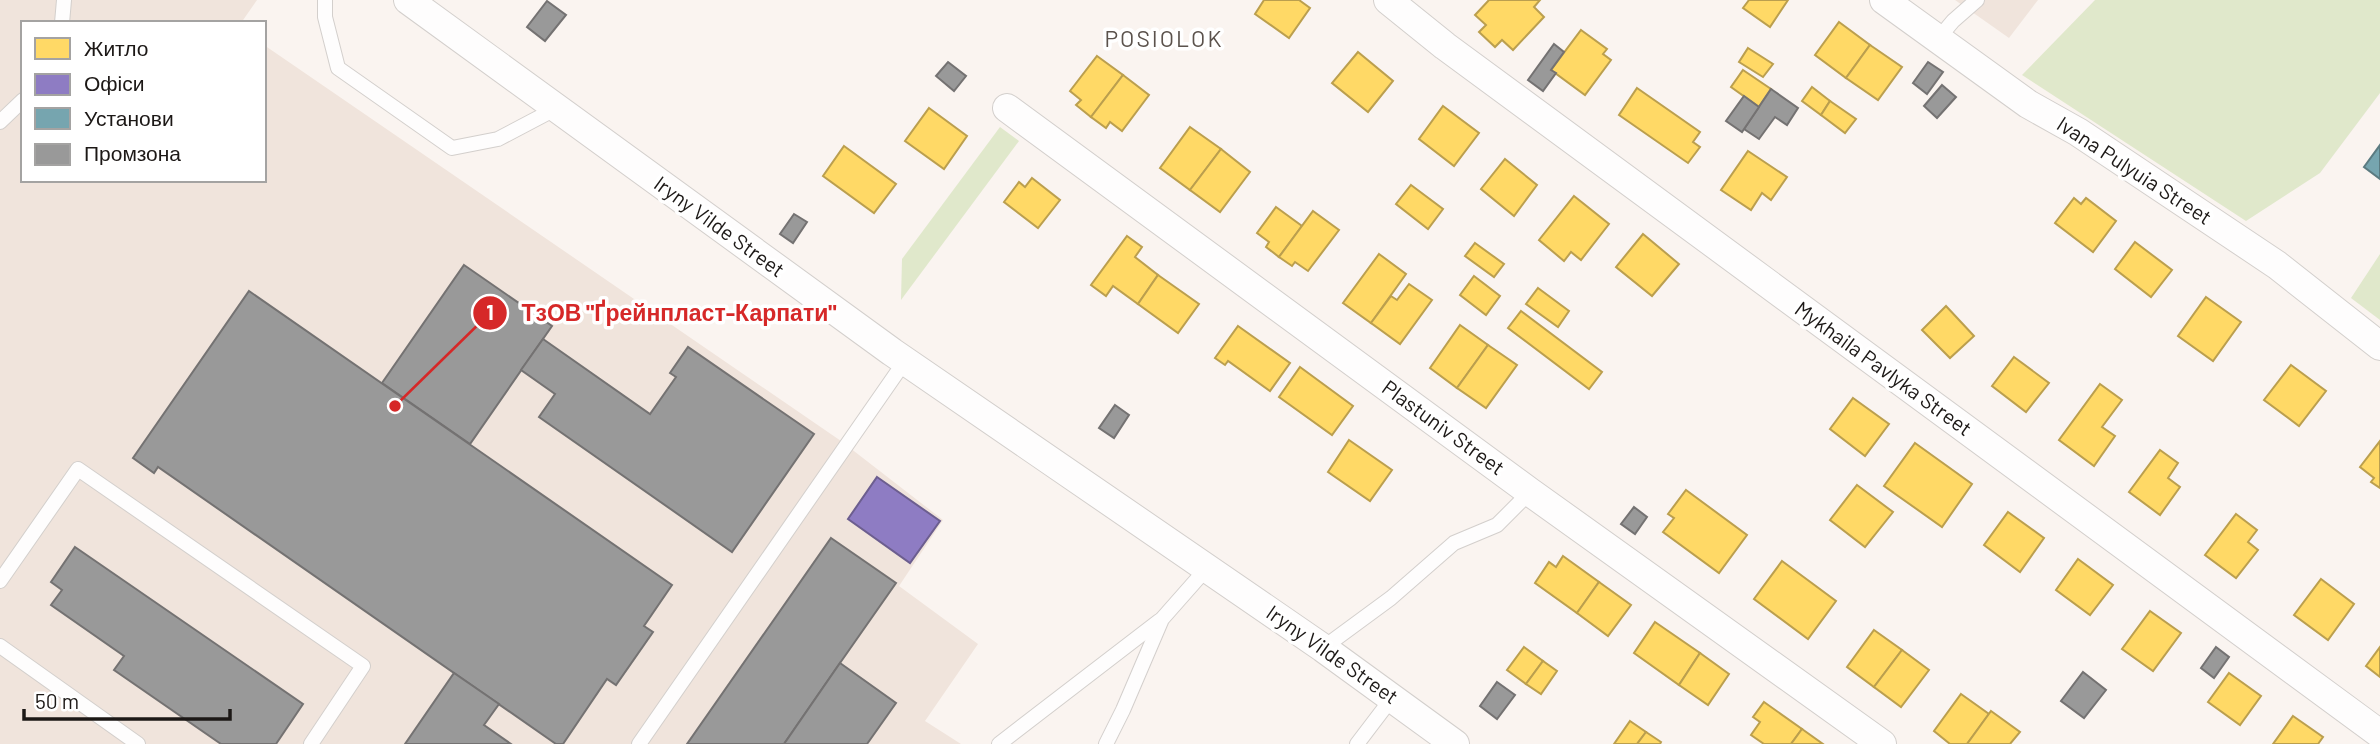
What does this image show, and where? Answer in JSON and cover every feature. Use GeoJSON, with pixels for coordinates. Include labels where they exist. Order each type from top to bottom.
{"type":"FeatureCollection","features":[{"type":"Feature","properties":{"kind":"street","name":"Iryny Vilde Street"},"geometry":{"type":"LineString","coordinates":[[408,0],[905,361],[1323,648],[1455,744]]}},
{"type":"Feature","properties":{"kind":"street","name":"Mykhaila Pavlyka Street"},"geometry":{"type":"LineString","coordinates":[[1388,0],[1478,71],[2380,734]]}},
{"type":"Feature","properties":{"kind":"street","name":"Ivana Pulyuia Street"},"geometry":{"type":"LineString","coordinates":[[1884,0],[2028,104],[2078,132],[2277,265],[2380,346]]}},
{"type":"Feature","properties":{"kind":"street","name":"Plastuniv Street"},"geometry":{"type":"LineString","coordinates":[[1007,108],[1530,492],[1882,744]]}},
{"type":"Feature","properties":{"kind":"lane"},"geometry":{"type":"LineString","coordinates":[[62,21],[64,0]]}},
{"type":"Feature","properties":{"kind":"lane"},"geometry":{"type":"LineString","coordinates":[[325,0],[325,17],[338,68],[452,148],[498,139],[555,109]]}},
{"type":"Feature","properties":{"kind":"lane"},"geometry":{"type":"LineString","coordinates":[[1938,39],[1953,21],[1977,0]]}},
{"type":"Feature","properties":{"kind":"lane"},"geometry":{"type":"LineString","coordinates":[[0,122],[21,102]]}},
{"type":"Feature","properties":{"kind":"lane"},"geometry":{"type":"LineString","coordinates":[[639,744],[905,361]]}},
{"type":"Feature","properties":{"kind":"lane"},"geometry":{"type":"LineString","coordinates":[[0,581],[78,469],[363,666],[310,744]]}},
{"type":"Feature","properties":{"kind":"lane"},"geometry":{"type":"LineString","coordinates":[[1323,648],[1391,598],[1454,543],[1497,525],[1530,492]]}},
{"type":"Feature","properties":{"kind":"lane"},"geometry":{"type":"LineString","coordinates":[[999,744],[1162,619],[1207,568]]}},
{"type":"Feature","properties":{"kind":"lane"},"geometry":{"type":"LineString","coordinates":[[1106,744],[1162,619]]}},
{"type":"Feature","properties":{"kind":"lane"},"geometry":{"type":"LineString","coordinates":[[0,646],[138,744]]}},
{"type":"Feature","properties":{"kind":"lane"},"geometry":{"type":"LineString","coordinates":[[1357,744],[1392,698]]}},
{"type":"Feature","properties":{"kind":"shaded area"},"geometry":{"type":"Polygon","coordinates":[[[0,0],[257,0],[242,21],[21,21],[21,182],[266,182],[266,46],[841,441],[943,520],[899,586],[978,644],[925,721],[961,744],[0,744],[0,0]]]}},
{"type":"Feature","properties":{"kind":"shaded area"},"geometry":{"type":"Polygon","coordinates":[[[1955,0],[2038,0],[2009,38],[1955,0]]]}},
{"type":"Feature","properties":{"kind":"green space"},"geometry":{"type":"Polygon","coordinates":[[[2095,0],[2380,0],[2380,93],[2320,173],[2246,221],[2022,75],[2095,0]]]}},
{"type":"Feature","properties":{"kind":"green space"},"geometry":{"type":"Polygon","coordinates":[[[1000,127],[1019,141],[901,300],[902,259],[1000,127]]]}},
{"type":"Feature","properties":{"kind":"green space"},"geometry":{"type":"Polygon","coordinates":[[[2380,254],[2380,320],[2351,298],[2380,254]]]}},
{"type":"Feature","properties":{"kind":"building: Житло"},"geometry":{"type":"Polygon","coordinates":[[[1264,0],[1299,0],[1310,8],[1289,38],[1255,14],[1264,0]]]}},
{"type":"Feature","properties":{"kind":"building: Житло"},"geometry":{"type":"Polygon","coordinates":[[[1489,0],[1540,0],[1534,7],[1544,17],[1513,50],[1502,40],[1495,47],[1479,32],[1486,25],[1475,15],[1489,0]]]}},
{"type":"Feature","properties":{"kind":"building: Житло"},"geometry":{"type":"Polygon","coordinates":[[[1749,0],[1788,0],[1770,27],[1743,8],[1749,0]]]}},
{"type":"Feature","properties":{"kind":"building: Житло"},"geometry":{"type":"Polygon","coordinates":[[[1839,22],[1870,45],[1846,78],[1815,55],[1839,22]]]}},
{"type":"Feature","properties":{"kind":"building: Житло"},"geometry":{"type":"Polygon","coordinates":[[[1581,30],[1607,49],[1603,54],[1611,60],[1585,95],[1551,70],[1581,30]]]}},
{"type":"Feature","properties":{"kind":"building: Житло"},"geometry":{"type":"Polygon","coordinates":[[[1870,45],[1902,67],[1878,100],[1846,78],[1870,45]]]}},
{"type":"Feature","properties":{"kind":"building: Житло"},"geometry":{"type":"Polygon","coordinates":[[[1748,48],[1773,64],[1763,77],[1739,62],[1748,48]]]}},
{"type":"Feature","properties":{"kind":"building: Житло"},"geometry":{"type":"Polygon","coordinates":[[[1358,52],[1393,81],[1368,112],[1332,83],[1358,52]]]}},
{"type":"Feature","properties":{"kind":"building: Житло"},"geometry":{"type":"Polygon","coordinates":[[[1097,56],[1123,75],[1091,117],[1076,105],[1081,100],[1070,91],[1097,56]]]}},
{"type":"Feature","properties":{"kind":"building: Житло"},"geometry":{"type":"Polygon","coordinates":[[[1743,70],[1771,89],[1759,107],[1731,87],[1743,70]]]}},
{"type":"Feature","properties":{"kind":"building: Житло"},"geometry":{"type":"Polygon","coordinates":[[[1123,75],[1149,95],[1122,131],[1110,122],[1106,128],[1091,117],[1123,75]]]}},
{"type":"Feature","properties":{"kind":"building: Житло"},"geometry":{"type":"Polygon","coordinates":[[[1812,87],[1830,101],[1821,115],[1802,101],[1812,87]]]}},
{"type":"Feature","properties":{"kind":"building: Житло"},"geometry":{"type":"Polygon","coordinates":[[[1637,88],[1700,132],[1693,142],[1700,147],[1688,163],[1619,115],[1637,88]]]}},
{"type":"Feature","properties":{"kind":"building: Житло"},"geometry":{"type":"Polygon","coordinates":[[[1830,101],[1856,119],[1845,133],[1821,115],[1830,101]]]}},
{"type":"Feature","properties":{"kind":"building: Житло"},"geometry":{"type":"Polygon","coordinates":[[[1443,106],[1479,133],[1454,166],[1419,139],[1443,106]]]}},
{"type":"Feature","properties":{"kind":"building: Житло"},"geometry":{"type":"Polygon","coordinates":[[[929,108],[967,136],[944,169],[905,141],[929,108]]]}},
{"type":"Feature","properties":{"kind":"building: Житло"},"geometry":{"type":"Polygon","coordinates":[[[1190,127],[1221,149],[1190,190],[1160,168],[1190,127]]]}},
{"type":"Feature","properties":{"kind":"building: Житло"},"geometry":{"type":"Polygon","coordinates":[[[844,146],[896,184],[874,213],[823,176],[844,146]]]}},
{"type":"Feature","properties":{"kind":"building: Житло"},"geometry":{"type":"Polygon","coordinates":[[[1221,149],[1250,172],[1220,212],[1190,190],[1221,149]]]}},
{"type":"Feature","properties":{"kind":"building: Житло"},"geometry":{"type":"Polygon","coordinates":[[[1748,151],[1787,177],[1771,200],[1762,193],[1751,210],[1721,190],[1748,151]]]}},
{"type":"Feature","properties":{"kind":"building: Житло"},"geometry":{"type":"Polygon","coordinates":[[[1505,159],[1537,185],[1514,216],[1481,189],[1505,159]]]}},
{"type":"Feature","properties":{"kind":"building: Житло"},"geometry":{"type":"Polygon","coordinates":[[[1032,178],[1060,200],[1038,228],[1004,202],[1019,182],[1025,187],[1032,178]]]}},
{"type":"Feature","properties":{"kind":"building: Житло"},"geometry":{"type":"Polygon","coordinates":[[[1411,185],[1443,209],[1428,229],[1396,204],[1411,185]]]}},
{"type":"Feature","properties":{"kind":"building: Житло"},"geometry":{"type":"Polygon","coordinates":[[[1574,196],[1609,224],[1581,260],[1571,252],[1564,261],[1539,240],[1574,196]]]}},
{"type":"Feature","properties":{"kind":"building: Житло"},"geometry":{"type":"Polygon","coordinates":[[[2074,198],[2081,204],[2086,198],[2116,221],[2093,252],[2055,223],[2074,198]]]}},
{"type":"Feature","properties":{"kind":"building: Житло"},"geometry":{"type":"Polygon","coordinates":[[[1276,207],[1302,226],[1279,257],[1266,247],[1269,242],[1257,233],[1276,207]]]}},
{"type":"Feature","properties":{"kind":"building: Житло"},"geometry":{"type":"Polygon","coordinates":[[[1313,211],[1339,230],[1308,271],[1295,262],[1292,266],[1279,257],[1313,211]]]}},
{"type":"Feature","properties":{"kind":"building: Житло"},"geometry":{"type":"Polygon","coordinates":[[[1643,234],[1679,264],[1652,296],[1616,267],[1643,234]]]}},
{"type":"Feature","properties":{"kind":"building: Житло"},"geometry":{"type":"Polygon","coordinates":[[[1127,236],[1142,247],[1135,257],[1158,275],[1138,304],[1113,286],[1106,296],[1091,285],[1127,236]]]}},
{"type":"Feature","properties":{"kind":"building: Житло"},"geometry":{"type":"Polygon","coordinates":[[[2135,242],[2172,270],[2151,297],[2115,269],[2135,242]]]}},
{"type":"Feature","properties":{"kind":"building: Житло"},"geometry":{"type":"Polygon","coordinates":[[[1475,243],[1504,264],[1494,277],[1465,256],[1475,243]]]}},
{"type":"Feature","properties":{"kind":"building: Житло"},"geometry":{"type":"Polygon","coordinates":[[[1379,254],[1406,274],[1371,323],[1343,303],[1379,254]]]}},
{"type":"Feature","properties":{"kind":"building: Житло"},"geometry":{"type":"Polygon","coordinates":[[[1158,275],[1199,304],[1178,333],[1138,304],[1158,275]]]}},
{"type":"Feature","properties":{"kind":"building: Житло"},"geometry":{"type":"Polygon","coordinates":[[[1474,276],[1500,296],[1486,315],[1460,295],[1474,276]]]}},
{"type":"Feature","properties":{"kind":"building: Житло"},"geometry":{"type":"Polygon","coordinates":[[[1409,284],[1432,300],[1400,344],[1371,323],[1391,296],[1397,300],[1409,284]]]}},
{"type":"Feature","properties":{"kind":"building: Житло"},"geometry":{"type":"Polygon","coordinates":[[[1538,288],[1569,311],[1558,327],[1526,304],[1538,288]]]}},
{"type":"Feature","properties":{"kind":"building: Житло"},"geometry":{"type":"Polygon","coordinates":[[[2206,297],[2241,322],[2213,361],[2178,336],[2206,297]]]}},
{"type":"Feature","properties":{"kind":"building: Житло"},"geometry":{"type":"Polygon","coordinates":[[[1946,306],[1974,336],[1950,358],[1922,330],[1946,306]]]}},
{"type":"Feature","properties":{"kind":"building: Житло"},"geometry":{"type":"Polygon","coordinates":[[[1521,311],[1602,372],[1589,389],[1508,328],[1521,311]]]}},
{"type":"Feature","properties":{"kind":"building: Житло"},"geometry":{"type":"Polygon","coordinates":[[[1460,325],[1488,345],[1457,388],[1430,368],[1460,325]]]}},
{"type":"Feature","properties":{"kind":"building: Житло"},"geometry":{"type":"Polygon","coordinates":[[[1238,326],[1290,363],[1270,391],[1228,361],[1225,365],[1215,358],[1238,326]]]}},
{"type":"Feature","properties":{"kind":"building: Житло"},"geometry":{"type":"Polygon","coordinates":[[[1488,345],[1517,365],[1486,408],[1457,388],[1488,345]]]}},
{"type":"Feature","properties":{"kind":"building: Житло"},"geometry":{"type":"Polygon","coordinates":[[[2014,357],[2049,383],[2026,412],[1992,386],[2014,357]]]}},
{"type":"Feature","properties":{"kind":"building: Житло"},"geometry":{"type":"Polygon","coordinates":[[[2291,365],[2326,391],[2299,426],[2264,400],[2291,365]]]}},
{"type":"Feature","properties":{"kind":"building: Житло"},"geometry":{"type":"Polygon","coordinates":[[[1300,367],[1353,406],[1332,435],[1279,397],[1300,367]]]}},
{"type":"Feature","properties":{"kind":"building: Житло"},"geometry":{"type":"Polygon","coordinates":[[[2100,384],[2122,400],[2102,427],[2115,436],[2094,466],[2059,440],[2100,384]]]}},
{"type":"Feature","properties":{"kind":"building: Житло"},"geometry":{"type":"Polygon","coordinates":[[[1853,398],[1889,424],[1865,456],[1830,429],[1853,398]]]}},
{"type":"Feature","properties":{"kind":"building: Житло"},"geometry":{"type":"Polygon","coordinates":[[[1349,440],[1392,470],[1370,501],[1328,472],[1349,440]]]}},
{"type":"Feature","properties":{"kind":"building: Житло"},"geometry":{"type":"Polygon","coordinates":[[[2380,441],[2380,488],[2371,482],[2374,478],[2360,467],[2380,441]]]}},
{"type":"Feature","properties":{"kind":"building: Житло"},"geometry":{"type":"Polygon","coordinates":[[[1915,443],[1972,484],[1942,527],[1884,486],[1915,443]]]}},
{"type":"Feature","properties":{"kind":"building: Житло"},"geometry":{"type":"Polygon","coordinates":[[[2160,450],[2178,463],[2168,478],[2180,487],[2160,515],[2129,492],[2160,450]]]}},
{"type":"Feature","properties":{"kind":"building: Житло"},"geometry":{"type":"Polygon","coordinates":[[[1857,485],[1893,512],[1865,547],[1830,520],[1857,485]]]}},
{"type":"Feature","properties":{"kind":"building: Житло"},"geometry":{"type":"Polygon","coordinates":[[[1686,490],[1747,535],[1719,573],[1663,532],[1674,518],[1668,514],[1686,490]]]}},
{"type":"Feature","properties":{"kind":"building: Житло"},"geometry":{"type":"Polygon","coordinates":[[[2008,512],[2044,538],[2020,572],[1984,545],[2008,512]]]}},
{"type":"Feature","properties":{"kind":"building: Житло"},"geometry":{"type":"Polygon","coordinates":[[[2236,514],[2257,530],[2248,542],[2258,550],[2236,578],[2205,555],[2236,514]]]}},
{"type":"Feature","properties":{"kind":"building: Житло"},"geometry":{"type":"Polygon","coordinates":[[[1563,556],[1599,582],[1577,613],[1535,583],[1549,562],[1556,567],[1563,556]]]}},
{"type":"Feature","properties":{"kind":"building: Житло"},"geometry":{"type":"Polygon","coordinates":[[[2078,559],[2113,585],[2090,615],[2056,590],[2078,559]]]}},
{"type":"Feature","properties":{"kind":"building: Житло"},"geometry":{"type":"Polygon","coordinates":[[[1782,561],[1836,601],[1808,639],[1754,599],[1782,561]]]}},
{"type":"Feature","properties":{"kind":"building: Житло"},"geometry":{"type":"Polygon","coordinates":[[[2321,579],[2354,604],[2328,640],[2294,615],[2321,579]]]}},
{"type":"Feature","properties":{"kind":"building: Житло"},"geometry":{"type":"Polygon","coordinates":[[[1599,582],[1631,605],[1608,636],[1577,613],[1599,582]]]}},
{"type":"Feature","properties":{"kind":"building: Житло"},"geometry":{"type":"Polygon","coordinates":[[[2150,611],[2181,633],[2153,671],[2122,649],[2150,611]]]}},
{"type":"Feature","properties":{"kind":"building: Житло"},"geometry":{"type":"Polygon","coordinates":[[[1655,622],[1700,653],[1679,685],[1634,653],[1655,622]]]}},
{"type":"Feature","properties":{"kind":"building: Житло"},"geometry":{"type":"Polygon","coordinates":[[[1874,630],[1902,650],[1874,687],[1847,667],[1874,630]]]}},
{"type":"Feature","properties":{"kind":"building: Житло"},"geometry":{"type":"Polygon","coordinates":[[[1524,647],[1543,661],[1526,684],[1507,670],[1524,647]]]}},
{"type":"Feature","properties":{"kind":"building: Житло"},"geometry":{"type":"Polygon","coordinates":[[[2380,647],[2380,677],[2366,666],[2380,647]]]}},
{"type":"Feature","properties":{"kind":"building: Житло"},"geometry":{"type":"Polygon","coordinates":[[[1902,650],[1929,670],[1901,707],[1874,687],[1902,650]]]}},
{"type":"Feature","properties":{"kind":"building: Житло"},"geometry":{"type":"Polygon","coordinates":[[[1700,653],[1729,674],[1708,705],[1679,685],[1700,653]]]}},
{"type":"Feature","properties":{"kind":"building: Житло"},"geometry":{"type":"Polygon","coordinates":[[[1543,661],[1557,671],[1541,694],[1526,684],[1543,661]]]}},
{"type":"Feature","properties":{"kind":"building: Житло"},"geometry":{"type":"Polygon","coordinates":[[[2229,673],[2261,696],[2240,725],[2208,702],[2229,673]]]}},
{"type":"Feature","properties":{"kind":"building: Житло"},"geometry":{"type":"Polygon","coordinates":[[[1961,694],[1989,714],[1967,744],[1950,744],[1934,731],[1961,694]]]}},
{"type":"Feature","properties":{"kind":"building: Житло"},"geometry":{"type":"Polygon","coordinates":[[[1764,702],[1802,729],[1791,744],[1764,744],[1751,735],[1760,722],[1753,717],[1764,702]]]}},
{"type":"Feature","properties":{"kind":"building: Житло"},"geometry":{"type":"Polygon","coordinates":[[[1991,711],[2020,732],[2010,744],[1967,744],[1991,711]]]}},
{"type":"Feature","properties":{"kind":"building: Житло"},"geometry":{"type":"Polygon","coordinates":[[[2293,716],[2323,737],[2318,744],[2273,744],[2293,716]]]}},
{"type":"Feature","properties":{"kind":"building: Житло"},"geometry":{"type":"Polygon","coordinates":[[[1630,721],[1646,732],[1637,744],[1614,744],[1630,721]]]}},
{"type":"Feature","properties":{"kind":"building: Житло"},"geometry":{"type":"Polygon","coordinates":[[[1802,729],[1823,744],[1791,744],[1802,729]]]}},
{"type":"Feature","properties":{"kind":"building: Житло"},"geometry":{"type":"Polygon","coordinates":[[[1646,732],[1661,742],[1660,744],[1637,744],[1646,732]]]}},
{"type":"Feature","properties":{"kind":"building: Офіси"},"geometry":{"type":"Polygon","coordinates":[[[877,477],[940,521],[910,563],[848,519],[877,477]]]}},
{"type":"Feature","properties":{"kind":"building: Установи"},"geometry":{"type":"Polygon","coordinates":[[[2380,145],[2380,179],[2364,167],[2380,145]]]}},
{"type":"Feature","properties":{"kind":"building: Промзона"},"geometry":{"type":"Polygon","coordinates":[[[547,1],[566,15],[545,41],[527,27],[547,1]]]}},
{"type":"Feature","properties":{"kind":"building: Промзона"},"geometry":{"type":"Polygon","coordinates":[[[1554,44],[1564,52],[1551,70],[1556,73],[1543,91],[1528,80],[1554,44]]]}},
{"type":"Feature","properties":{"kind":"building: Промзона"},"geometry":{"type":"Polygon","coordinates":[[[948,62],[966,76],[954,91],[936,76],[948,62]]]}},
{"type":"Feature","properties":{"kind":"building: Промзона"},"geometry":{"type":"Polygon","coordinates":[[[1928,62],[1943,72],[1927,94],[1913,83],[1928,62]]]}},
{"type":"Feature","properties":{"kind":"building: Промзона"},"geometry":{"type":"Polygon","coordinates":[[[1942,85],[1956,97],[1937,118],[1924,106],[1942,85]]]}},
{"type":"Feature","properties":{"kind":"building: Промзона"},"geometry":{"type":"Polygon","coordinates":[[[1771,89],[1798,108],[1787,125],[1775,117],[1759,139],[1744,129],[1771,89]]]}},
{"type":"Feature","properties":{"kind":"building: Промзона"},"geometry":{"type":"Polygon","coordinates":[[[1744,96],[1759,107],[1742,132],[1726,121],[1744,96]]]}},
{"type":"Feature","properties":{"kind":"building: Промзона"},"geometry":{"type":"Polygon","coordinates":[[[794,214],[807,222],[793,243],[780,234],[794,214]]]}},
{"type":"Feature","properties":{"kind":"building: Промзона"},"geometry":{"type":"Polygon","coordinates":[[[464,265],[552,326],[470,444],[382,383],[464,265]]]}},
{"type":"Feature","properties":{"kind":"building: Промзона"},"geometry":{"type":"Polygon","coordinates":[[[249,291],[672,585],[644,626],[653,632],[616,685],[607,679],[563,744],[556,744],[158,467],[154,473],[133,458],[249,291]]]}},
{"type":"Feature","properties":{"kind":"building: Промзона"},"geometry":{"type":"Polygon","coordinates":[[[543,339],[650,414],[676,377],[670,373],[688,347],[814,434],[732,552],[539,417],[555,394],[521,370],[543,339]]]}},
{"type":"Feature","properties":{"kind":"building: Промзона"},"geometry":{"type":"Polygon","coordinates":[[[1115,405],[1129,415],[1114,438],[1099,428],[1115,405]]]}},
{"type":"Feature","properties":{"kind":"building: Промзона"},"geometry":{"type":"Polygon","coordinates":[[[1634,507],[1647,517],[1635,534],[1621,524],[1634,507]]]}},
{"type":"Feature","properties":{"kind":"building: Промзона"},"geometry":{"type":"Polygon","coordinates":[[[831,538],[896,583],[784,744],[687,744],[831,538]]]}},
{"type":"Feature","properties":{"kind":"building: Промзона"},"geometry":{"type":"Polygon","coordinates":[[[75,547],[303,704],[276,744],[221,744],[114,670],[124,656],[51,605],[62,590],[51,582],[75,547]]]}},
{"type":"Feature","properties":{"kind":"building: Промзона"},"geometry":{"type":"Polygon","coordinates":[[[2216,647],[2229,657],[2214,678],[2201,668],[2216,647]]]}},
{"type":"Feature","properties":{"kind":"building: Промзона"},"geometry":{"type":"Polygon","coordinates":[[[840,663],[896,703],[867,744],[784,744],[840,663]]]}},
{"type":"Feature","properties":{"kind":"building: Промзона"},"geometry":{"type":"Polygon","coordinates":[[[2083,672],[2106,690],[2084,718],[2061,701],[2083,672]]]}},
{"type":"Feature","properties":{"kind":"building: Промзона"},"geometry":{"type":"Polygon","coordinates":[[[454,673],[499,704],[484,725],[511,744],[405,744],[454,673]]]}},
{"type":"Feature","properties":{"kind":"building: Промзона"},"geometry":{"type":"Polygon","coordinates":[[[1497,682],[1515,695],[1497,719],[1480,706],[1497,682]]]}},
{"type":"Feature","properties":{"kind":"place","name":"ТзОВ \"Ґрейнпласт-Карпати\""},"geometry":{"type":"Point","coordinates":[395,406]}},
{"type":"Feature","properties":{"kind":"district","name":"POSIOLOK"},"geometry":{"type":"Point","coordinates":[1164,39]}}]}
